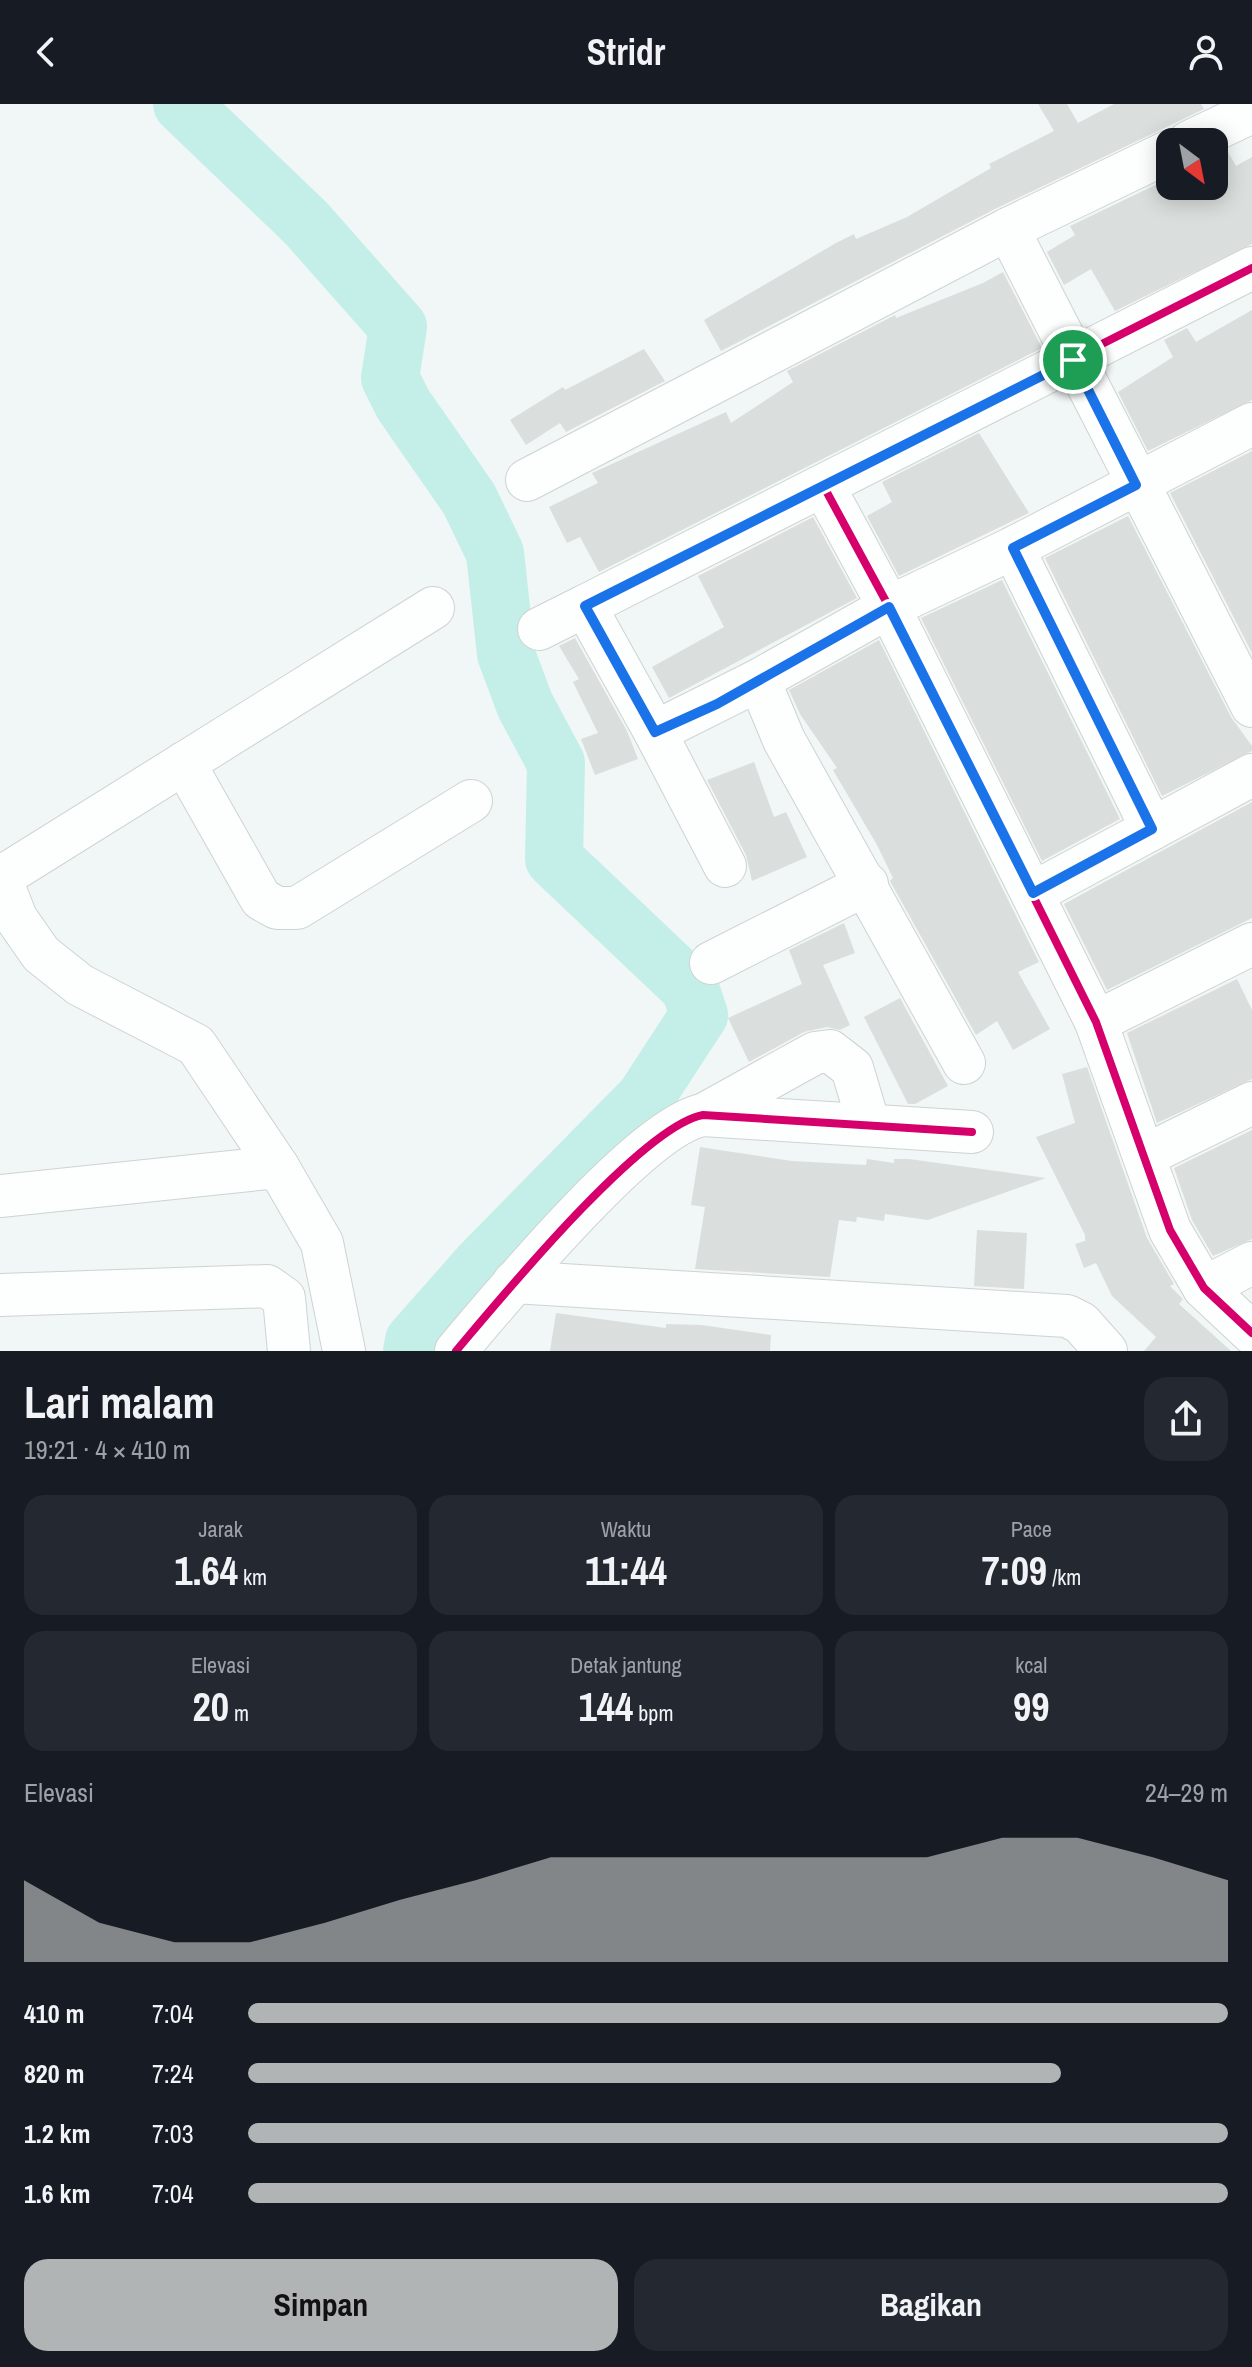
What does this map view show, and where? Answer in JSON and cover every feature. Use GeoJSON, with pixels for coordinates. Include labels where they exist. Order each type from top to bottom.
{"type":"FeatureCollection","features":[{"type":"Feature","properties":{"kind":"street"},"geometry":{"type":"LineString","coordinates":[[1218,128],[1252,112]]}},
{"type":"Feature","properties":{"kind":"street"},"geometry":{"type":"LineString","coordinates":[[527,480],[1008,229],[1156,158]]}},
{"type":"Feature","properties":{"kind":"street"},"geometry":{"type":"LineString","coordinates":[[1008,229],[1136,485],[1252,706]]}},
{"type":"Feature","properties":{"kind":"street"},"geometry":{"type":"LineString","coordinates":[[539,629],[1252,268]]}},
{"type":"Feature","properties":{"kind":"street"},"geometry":{"type":"LineString","coordinates":[[655,732],[759,680],[889,607],[1013,548],[1252,424]]}},
{"type":"Feature","properties":{"kind":"street"},"geometry":{"type":"LineString","coordinates":[[824,487],[889,607],[1096,1022],[1170,1230],[1204,1288],[1252,1333]]}},
{"type":"Feature","properties":{"kind":"street"},"geometry":{"type":"LineString","coordinates":[[1013,548],[1152,829]]}},
{"type":"Feature","properties":{"kind":"street"},"geometry":{"type":"LineString","coordinates":[[585,606],[725,866]]}},
{"type":"Feature","properties":{"kind":"street"},"geometry":{"type":"LineString","coordinates":[[344,1351],[322,1243],[278,1167],[196,1045],[80,985],[41,954],[16,918],[0,877],[433,608]]}},
{"type":"Feature","properties":{"kind":"street"},"geometry":{"type":"LineString","coordinates":[[759,680],[784,740],[867,884],[964,1063]]}},
{"type":"Feature","properties":{"kind":"street"},"geometry":{"type":"LineString","coordinates":[[184,763],[261,899],[277,908],[297,908],[471,801]]}},
{"type":"Feature","properties":{"kind":"street"},"geometry":{"type":"LineString","coordinates":[[1033,893],[1252,775]]}},
{"type":"Feature","properties":{"kind":"street"},"geometry":{"type":"LineString","coordinates":[[711,963],[867,884]]}},
{"type":"Feature","properties":{"kind":"street"},"geometry":{"type":"LineString","coordinates":[[1096,1022],[1252,944]]}},
{"type":"Feature","properties":{"kind":"street"},"geometry":{"type":"LineString","coordinates":[[456,1351],[514,1282],[611,1181],[671,1126],[703,1115],[815,1053],[830,1051],[852,1068],[869,1125]]}},
{"type":"Feature","properties":{"kind":"street"},"geometry":{"type":"LineString","coordinates":[[1144,1156],[1252,1103]]}},
{"type":"Feature","properties":{"kind":"street"},"geometry":{"type":"LineString","coordinates":[[703,1115],[972,1132]]}},
{"type":"Feature","properties":{"kind":"street"},"geometry":{"type":"LineString","coordinates":[[0,1196],[278,1167]]}},
{"type":"Feature","properties":{"kind":"street"},"geometry":{"type":"LineString","coordinates":[[1204,1288],[1252,1263]]}},
{"type":"Feature","properties":{"kind":"street"},"geometry":{"type":"LineString","coordinates":[[514,1282],[1067,1316],[1081,1323],[1106,1351]]}},
{"type":"Feature","properties":{"kind":"street"},"geometry":{"type":"LineString","coordinates":[[0,1295],[267,1286],[284,1298],[289,1351]]}},
{"type":"Feature","properties":{"kind":"building"},"geometry":{"type":"Polygon","coordinates":[[[1038,104],[1067,104],[1078,123],[1114,104],[1201,104],[1204,109],[1164,128],[1156,128],[1156,132],[997,208],[721,351],[704,320],[836,243],[854,234],[856,239],[907,217],[991,168],[989,164],[1054,131],[1038,104]]]}},
{"type":"Feature","properties":{"kind":"building"},"geometry":{"type":"Polygon","coordinates":[[[1228,152],[1236,166],[1252,157],[1252,244],[1115,311],[1091,269],[1064,285],[1047,252],[1075,235],[1070,226],[1156,185],[1156,200],[1228,200],[1228,152]]]}},
{"type":"Feature","properties":{"kind":"building"},"geometry":{"type":"Polygon","coordinates":[[[1003,272],[1042,348],[599,572],[580,537],[567,543],[549,507],[598,483],[592,473],[726,412],[731,423],[793,382],[787,371],[895,315],[896,318],[1003,272]]]}},
{"type":"Feature","properties":{"kind":"building"},"geometry":{"type":"Polygon","coordinates":[[[1252,310],[1252,400],[1148,451],[1118,392],[1173,357],[1164,340],[1187,328],[1196,342],[1252,310]]]}},
{"type":"Feature","properties":{"kind":"building"},"geometry":{"type":"Polygon","coordinates":[[[644,349],[665,381],[566,432],[560,423],[526,445],[510,420],[563,387],[565,390],[644,349]]]}},
{"type":"Feature","properties":{"kind":"building"},"geometry":{"type":"Polygon","coordinates":[[[979,433],[1029,513],[899,576],[867,516],[892,502],[882,482],[979,433]]]}},
{"type":"Feature","properties":{"kind":"building"},"geometry":{"type":"Polygon","coordinates":[[[1252,451],[1252,653],[1170,493],[1252,451]]]}},
{"type":"Feature","properties":{"kind":"building"},"geometry":{"type":"Polygon","coordinates":[[[1128,516],[1231,717],[1252,746],[1252,751],[1162,796],[1045,558],[1128,516]]]}},
{"type":"Feature","properties":{"kind":"building"},"geometry":{"type":"Polygon","coordinates":[[[813,517],[857,598],[669,698],[652,667],[724,627],[698,576],[813,517]]]}},
{"type":"Feature","properties":{"kind":"building"},"geometry":{"type":"Polygon","coordinates":[[[1002,580],[1120,819],[1042,861],[921,618],[1002,580]]]}},
{"type":"Feature","properties":{"kind":"building"},"geometry":{"type":"Polygon","coordinates":[[[575,638],[627,731],[638,759],[595,775],[581,739],[598,733],[573,682],[579,679],[559,646],[575,638]]]}},
{"type":"Feature","properties":{"kind":"building"},"geometry":{"type":"Polygon","coordinates":[[[879,640],[1039,962],[1018,972],[1050,1029],[1013,1050],[997,1021],[976,1035],[890,881],[893,878],[877,845],[833,770],[837,768],[800,714],[789,690],[879,640]]]}},
{"type":"Feature","properties":{"kind":"building"},"geometry":{"type":"Polygon","coordinates":[[[754,762],[774,817],[786,812],[807,857],[752,881],[746,855],[707,780],[754,762]]]}},
{"type":"Feature","properties":{"kind":"building"},"geometry":{"type":"Polygon","coordinates":[[[1252,802],[1252,918],[1107,990],[1064,904],[1252,802]]]}},
{"type":"Feature","properties":{"kind":"building"},"geometry":{"type":"Polygon","coordinates":[[[844,923],[855,953],[823,965],[850,1025],[840,1030],[827,1027],[804,1032],[749,1062],[728,1018],[802,984],[789,950],[844,923]]]}},
{"type":"Feature","properties":{"kind":"building"},"geometry":{"type":"Polygon","coordinates":[[[1237,979],[1252,1010],[1252,1079],[1157,1123],[1127,1033],[1237,979]]]}},
{"type":"Feature","properties":{"kind":"building"},"geometry":{"type":"Polygon","coordinates":[[[900,998],[948,1086],[915,1104],[908,1104],[864,1017],[900,998]]]}},
{"type":"Feature","properties":{"kind":"building"},"geometry":{"type":"Polygon","coordinates":[[[1087,1067],[1147,1238],[1174,1284],[1170,1286],[1183,1299],[1179,1304],[1231,1351],[1144,1351],[1156,1337],[1112,1296],[1096,1263],[1084,1268],[1075,1244],[1085,1241],[1085,1235],[1036,1137],[1075,1123],[1062,1074],[1087,1067]]]}},
{"type":"Feature","properties":{"kind":"building"},"geometry":{"type":"Polygon","coordinates":[[[1252,1130],[1252,1239],[1213,1256],[1192,1220],[1174,1168],[1252,1130]]]}},
{"type":"Feature","properties":{"kind":"building"},"geometry":{"type":"Polygon","coordinates":[[[700,1147],[792,1161],[866,1165],[867,1159],[894,1163],[894,1159],[909,1159],[1046,1178],[928,1220],[885,1214],[884,1221],[857,1217],[856,1222],[839,1220],[830,1277],[695,1269],[705,1207],[691,1205],[700,1147]]]}},
{"type":"Feature","properties":{"kind":"building"},"geometry":{"type":"Polygon","coordinates":[[[977,1230],[1027,1233],[1024,1289],[974,1286],[977,1230]]]}},
{"type":"Feature","properties":{"kind":"building"},"geometry":{"type":"Polygon","coordinates":[[[556,1313],[666,1328],[666,1324],[702,1325],[771,1335],[770,1351],[550,1351],[556,1313]]]}},
{"type":"Feature","properties":{"kind":"waterway"},"geometry":{"type":"LineString","coordinates":[[182,104],[306,223],[398,327],[390,378],[403,404],[469,499],[495,553],[506,654],[525,705],[556,763],[554,859],[690,988],[699,1015],[645,1098],[481,1265],[414,1341],[412,1351]]}},
{"type":"Feature","properties":{"kind":"cycle path"},"geometry":{"type":"LineString","coordinates":[[759,680],[655,732],[585,606],[1252,268]]}},
{"type":"Feature","properties":{"kind":"cycle path"},"geometry":{"type":"LineString","coordinates":[[824,487],[889,607],[1096,1022],[1170,1230],[1204,1288],[1252,1333]]}},
{"type":"Feature","properties":{"kind":"cycle path"},"geometry":{"type":"LineString","coordinates":[[456,1351],[573,1218],[645,1149],[677,1126],[703,1115],[972,1132]]}},
{"type":"Feature","properties":{"kind":"route"},"geometry":{"type":"LineString","coordinates":[[1073,360],[1136,485],[1013,548],[1152,829],[1033,893],[889,607],[717,704],[655,732],[585,606],[1073,360]]}}]}
